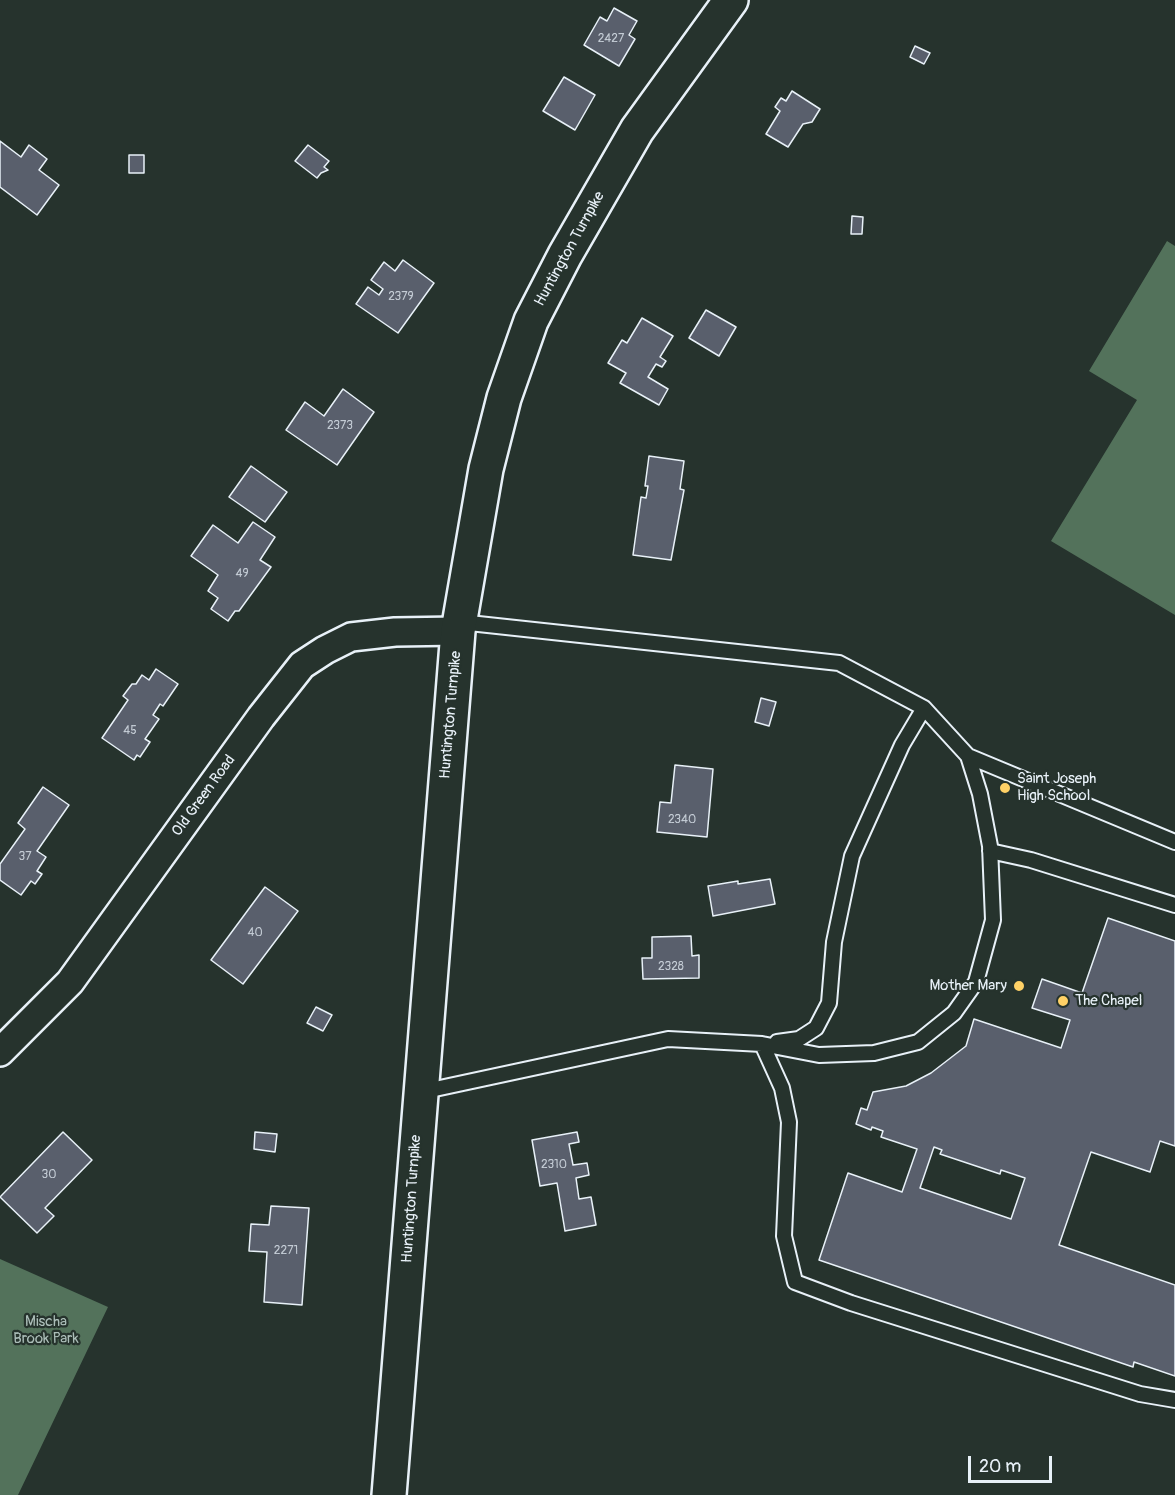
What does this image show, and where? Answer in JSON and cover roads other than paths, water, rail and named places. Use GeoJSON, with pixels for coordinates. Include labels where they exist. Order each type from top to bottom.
{"type":"FeatureCollection","features":[{"type":"Feature","properties":{"kind":"main road","name":"Huntington Turnpike"},"geometry":{"type":"LineString","coordinates":[[389,1495],[459,627],[486,469],[504,398],[531,321],[565,255],[637,130],[731,0]]}},
{"type":"Feature","properties":{"kind":"street","name":"Old Green Road"},"geometry":{"type":"LineString","coordinates":[[0,1052],[70,982],[261,717],[302,665],[351,637],[459,627]]}},
{"type":"Feature","properties":{"kind":"lane"},"geometry":{"type":"LineString","coordinates":[[459,627],[839,663],[924,708],[968,756],[1175,842]]}},
{"type":"Feature","properties":{"kind":"lane"},"geometry":{"type":"LineString","coordinates":[[762,1044],[800,1040],[816,1028],[830,1003],[834,942],[852,856],[902,745],[924,708]]}},
{"type":"Feature","properties":{"kind":"lane"},"geometry":{"type":"LineString","coordinates":[[420,1092],[668,1039],[762,1044],[819,1055],[874,1053],[918,1042],[954,1013],[976,982],[993,920],[990,851],[980,794],[968,756]]}},
{"type":"Feature","properties":{"kind":"lane"},"geometry":{"type":"LineString","coordinates":[[990,851],[1031,860],[1175,905]]}},
{"type":"Feature","properties":{"kind":"lane"},"geometry":{"type":"LineString","coordinates":[[762,1044],[782,1088],[789,1122],[784,1236],[795,1281],[851,1303],[1140,1394],[1175,1400]]}},
{"type":"Feature","properties":{"kind":"place","name":"Saint Joseph High School"},"geometry":{"type":"Point","coordinates":[1005,788]}},
{"type":"Feature","properties":{"kind":"place","name":"Mother Mary"},"geometry":{"type":"Point","coordinates":[1019,986]}},
{"type":"Feature","properties":{"kind":"place","name":"The Chapel"},"geometry":{"type":"Point","coordinates":[1063,1001]}},
{"type":"Feature","properties":{"kind":"park label","name":"Mischa Brook Park"},"geometry":{"type":"Point","coordinates":[46,1330]}}]}
